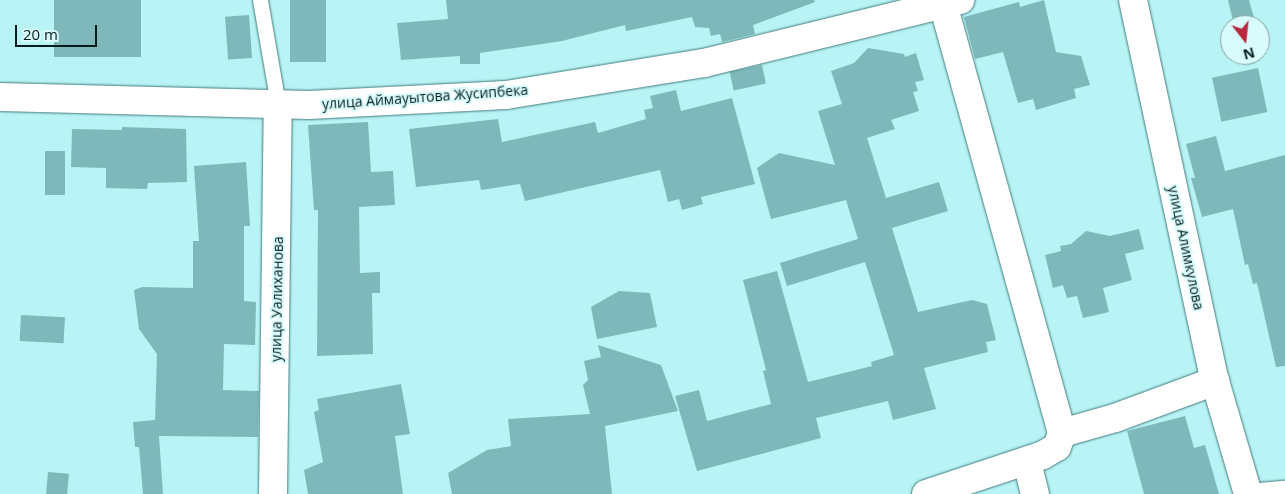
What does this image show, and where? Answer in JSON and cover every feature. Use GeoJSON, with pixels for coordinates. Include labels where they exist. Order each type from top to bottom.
{"type":"FeatureCollection","features":[{"type":"Feature","properties":{"kind":"street","name":"улица Алимкулова"},"geometry":{"type":"LineString","coordinates":[[1133,0],[1215,381],[1247,493]]}},
{"type":"Feature","properties":{"kind":"street","name":"улица Аймауытова Жусипбека"},"geometry":{"type":"LineString","coordinates":[[0,97],[278,104],[506,95],[704,63],[952,2]]}},
{"type":"Feature","properties":{"kind":"street"},"geometry":{"type":"LineString","coordinates":[[926,494],[1027,462],[1057,447],[1062,433],[952,2]]}},
{"type":"Feature","properties":{"kind":"street","name":"улица Уалиханова"},"geometry":{"type":"LineString","coordinates":[[273,494],[278,104]]}},
{"type":"Feature","properties":{"kind":"street"},"geometry":{"type":"LineString","coordinates":[[1062,433],[1132,412],[1215,381]]}},
{"type":"Feature","properties":{"kind":"street"},"geometry":{"type":"LineString","coordinates":[[1027,462],[1036,494]]}},
{"type":"Feature","properties":{"kind":"lane"},"geometry":{"type":"LineString","coordinates":[[260,0],[278,104]]}},
{"type":"Feature","properties":{"kind":"lane"},"geometry":{"type":"LineString","coordinates":[[1247,493],[1285,488]]}},
{"type":"Feature","properties":{"kind":"building"},"geometry":{"type":"Polygon","coordinates":[[[54,0],[141,0],[141,57],[54,57],[54,0]]]}},
{"type":"Feature","properties":{"kind":"building"},"geometry":{"type":"Polygon","coordinates":[[[290,0],[326,0],[326,62],[290,62],[290,0]]]}},
{"type":"Feature","properties":{"kind":"building"},"geometry":{"type":"Polygon","coordinates":[[[446,0],[814,0],[815,2],[753,25],[755,34],[722,42],[720,34],[711,36],[709,28],[695,27],[692,17],[626,31],[625,25],[562,41],[480,53],[480,64],[460,64],[460,56],[401,60],[397,23],[448,19],[446,0]]]}},
{"type":"Feature","properties":{"kind":"building"},"geometry":{"type":"Polygon","coordinates":[[[1044,0],[1056,52],[1081,56],[1090,85],[1074,89],[1076,98],[1036,110],[1033,99],[1018,103],[1003,52],[975,59],[964,17],[1019,2],[1020,7],[1044,0]]]}},
{"type":"Feature","properties":{"kind":"building"},"geometry":{"type":"Polygon","coordinates":[[[1228,0],[1249,0],[1253,15],[1232,15],[1228,0]]]}},
{"type":"Feature","properties":{"kind":"building"},"geometry":{"type":"Polygon","coordinates":[[[249,15],[252,58],[228,60],[225,17],[249,15]]]}},
{"type":"Feature","properties":{"kind":"building"},"geometry":{"type":"Polygon","coordinates":[[[868,48],[904,54],[905,57],[916,53],[924,80],[915,82],[918,91],[913,92],[919,111],[891,120],[895,129],[867,138],[886,198],[939,182],[948,211],[892,228],[918,312],[972,300],[987,304],[996,340],[986,342],[988,352],[924,368],[936,409],[893,420],[888,401],[816,418],[821,438],[697,471],[675,396],[699,390],[707,421],[771,404],[763,371],[766,370],[743,280],[777,271],[808,382],[872,366],[871,362],[894,355],[865,262],[787,286],[780,263],[858,239],[846,200],[771,219],[757,168],[779,153],[835,165],[818,111],[842,104],[831,71],[854,63],[868,48]]]}},
{"type":"Feature","properties":{"kind":"building"},"geometry":{"type":"Polygon","coordinates":[[[762,65],[766,84],[734,90],[730,72],[762,65]]]}},
{"type":"Feature","properties":{"kind":"building"},"geometry":{"type":"Polygon","coordinates":[[[1258,68],[1267,112],[1221,122],[1212,78],[1258,68]]]}},
{"type":"Feature","properties":{"kind":"building"},"geometry":{"type":"Polygon","coordinates":[[[676,90],[681,111],[732,98],[755,184],[701,197],[703,204],[682,210],[679,199],[668,202],[660,170],[525,201],[520,184],[481,190],[479,180],[416,187],[409,129],[498,119],[502,142],[595,122],[598,133],[646,119],[644,110],[653,108],[650,96],[676,90]]]}},
{"type":"Feature","properties":{"kind":"building"},"geometry":{"type":"Polygon","coordinates":[[[368,122],[371,172],[393,171],[395,205],[359,207],[360,273],[380,272],[380,293],[372,293],[373,354],[317,356],[318,210],[314,210],[308,125],[368,122]]]}},
{"type":"Feature","properties":{"kind":"building"},"geometry":{"type":"Polygon","coordinates":[[[122,127],[186,129],[187,182],[148,183],[147,189],[106,188],[106,168],[71,167],[72,129],[122,130],[122,127]]]}},
{"type":"Feature","properties":{"kind":"building"},"geometry":{"type":"Polygon","coordinates":[[[1216,136],[1225,171],[1285,155],[1285,366],[1276,367],[1257,283],[1253,284],[1248,264],[1245,265],[1233,209],[1202,217],[1191,178],[1195,178],[1186,144],[1216,136]]]}},
{"type":"Feature","properties":{"kind":"building"},"geometry":{"type":"Polygon","coordinates":[[[45,151],[65,151],[65,195],[45,195],[45,151]]]}},
{"type":"Feature","properties":{"kind":"building"},"geometry":{"type":"Polygon","coordinates":[[[246,162],[250,226],[244,226],[244,301],[256,302],[255,345],[224,344],[223,390],[259,391],[258,437],[159,436],[163,494],[143,494],[139,447],[135,447],[133,422],[155,420],[157,354],[139,329],[134,290],[142,287],[193,288],[193,241],[199,241],[194,166],[246,162]]]}},
{"type":"Feature","properties":{"kind":"building"},"geometry":{"type":"Polygon","coordinates":[[[1139,229],[1144,249],[1125,254],[1132,280],[1103,288],[1109,312],[1083,318],[1077,296],[1067,298],[1063,285],[1053,288],[1045,255],[1061,251],[1060,246],[1071,244],[1086,231],[1110,236],[1139,229]]]}},
{"type":"Feature","properties":{"kind":"building"},"geometry":{"type":"Polygon","coordinates":[[[619,291],[650,293],[657,327],[597,339],[591,307],[619,291]]]}},
{"type":"Feature","properties":{"kind":"building"},"geometry":{"type":"Polygon","coordinates":[[[21,315],[65,317],[64,343],[20,341],[21,315]]]}},
{"type":"Feature","properties":{"kind":"building"},"geometry":{"type":"Polygon","coordinates":[[[598,345],[661,365],[678,411],[605,426],[612,494],[452,494],[448,473],[487,450],[511,446],[508,419],[590,414],[583,385],[588,380],[584,361],[601,357],[598,345]]]}},
{"type":"Feature","properties":{"kind":"building"},"geometry":{"type":"Polygon","coordinates":[[[401,384],[410,434],[395,436],[403,494],[308,494],[304,470],[323,462],[314,412],[319,410],[317,399],[401,384]]]}},
{"type":"Feature","properties":{"kind":"building"},"geometry":{"type":"Polygon","coordinates":[[[1185,416],[1194,448],[1205,445],[1219,494],[1144,494],[1127,431],[1185,416]]]}},
{"type":"Feature","properties":{"kind":"building"},"geometry":{"type":"Polygon","coordinates":[[[48,472],[69,474],[67,494],[46,494],[48,472]]]}}]}
